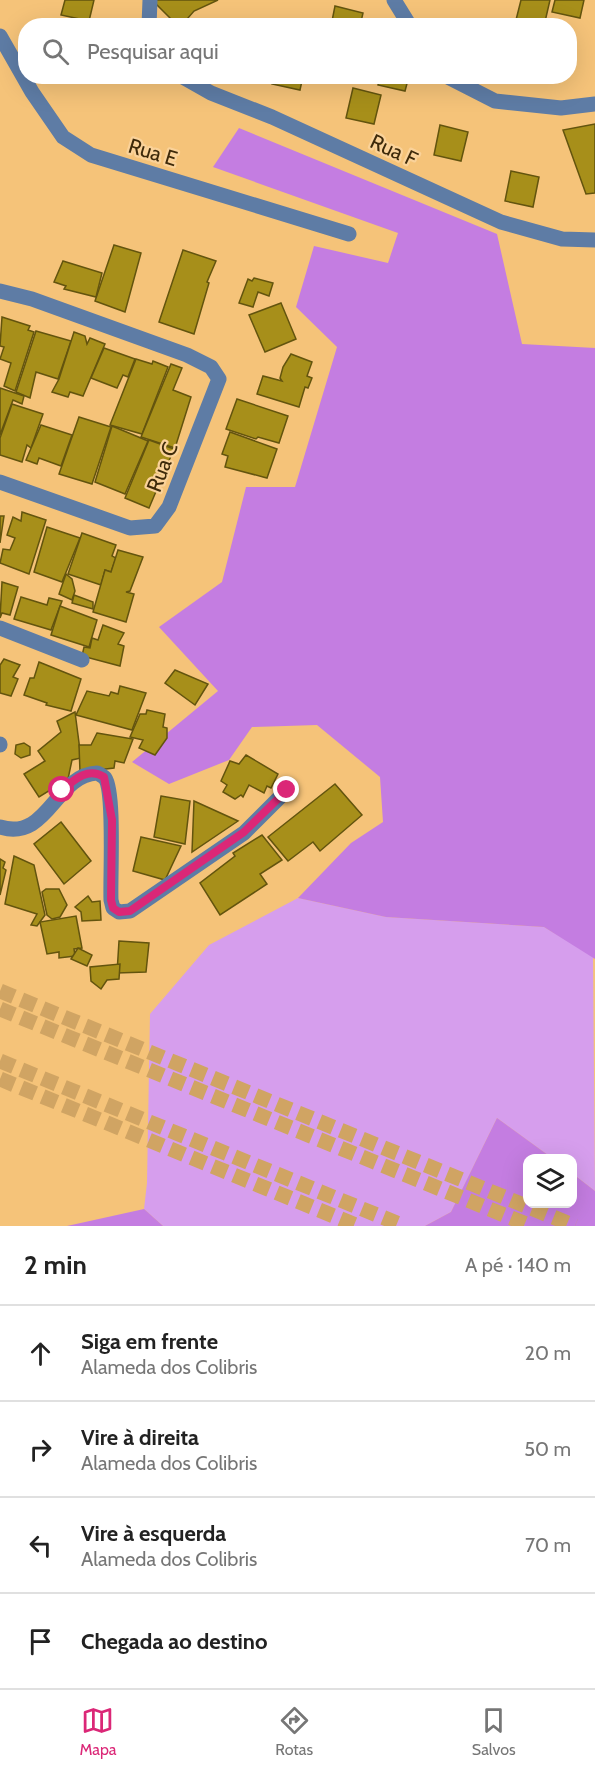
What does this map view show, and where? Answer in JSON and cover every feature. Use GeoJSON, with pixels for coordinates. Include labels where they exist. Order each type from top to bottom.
{"type":"FeatureCollection","features":[{"type":"Feature","properties":{"kind":"street"},"geometry":{"type":"LineString","coordinates":[[149,18],[150,0]]}},
{"type":"Feature","properties":{"kind":"street"},"geometry":{"type":"LineString","coordinates":[[394,0],[405,18]]}},
{"type":"Feature","properties":{"kind":"street","name":"Rua E"},"geometry":{"type":"LineString","coordinates":[[0,36],[18,68]]}},
{"type":"Feature","properties":{"kind":"street","name":"Rua E"},"geometry":{"type":"LineString","coordinates":[[27,84],[63,137],[91,155],[349,234]]}},
{"type":"Feature","properties":{"kind":"street","name":"Rua F"},"geometry":{"type":"LineString","coordinates":[[195,84],[501,222],[562,239],[595,240]]}},
{"type":"Feature","properties":{"kind":"street"},"geometry":{"type":"LineString","coordinates":[[462,84],[495,100],[561,108],[595,104]]}},
{"type":"Feature","properties":{"kind":"street","name":"Rua C"},"geometry":{"type":"LineString","coordinates":[[0,291],[43,303],[187,355],[211,367],[219,379],[169,507],[155,526],[130,528],[0,482]]}},
{"type":"Feature","properties":{"kind":"street"},"geometry":{"type":"LineString","coordinates":[[0,628],[82,660]]}},
{"type":"Feature","properties":{"kind":"street"},"geometry":{"type":"LineString","coordinates":[[0,827],[21,828],[32,824],[44,816],[62,790],[84,774],[97,773],[104,777],[112,820],[111,900],[113,908],[119,912],[130,911],[244,832],[287,790]]}},
{"type":"Feature","properties":{"kind":"shaded area"},"geometry":{"type":"Polygon","coordinates":[[[239,128],[497,234],[522,344],[595,348],[595,959],[544,927],[386,917],[298,898],[351,843],[383,822],[380,777],[317,725],[252,727],[229,760],[169,784],[132,762],[218,691],[159,627],[222,582],[246,487],[295,487],[337,347],[296,307],[314,246],[388,263],[398,233],[213,167],[239,128]]]}},
{"type":"Feature","properties":{"kind":"shaded area"},"geometry":{"type":"Polygon","coordinates":[[[298,898],[386,917],[544,927],[593,956],[595,1191],[577,1177],[577,1154],[546,1154],[497,1118],[451,1212],[425,1226],[163,1226],[144,1209],[147,1183],[150,1014],[209,945],[298,898]]]}},
{"type":"Feature","properties":{"kind":"shaded area"},"geometry":{"type":"Polygon","coordinates":[[[497,1118],[546,1154],[523,1154],[523,1208],[577,1208],[577,1177],[595,1191],[595,1226],[425,1226],[451,1212],[497,1118]]]}},
{"type":"Feature","properties":{"kind":"shaded area"},"geometry":{"type":"Polygon","coordinates":[[[144,1209],[163,1226],[67,1226],[144,1209]]]}},
{"type":"Feature","properties":{"kind":"building"},"geometry":{"type":"Polygon","coordinates":[[[65,0],[94,0],[90,18],[61,15],[65,0]]]}},
{"type":"Feature","properties":{"kind":"building"},"geometry":{"type":"Polygon","coordinates":[[[152,0],[218,0],[194,11],[188,18],[170,18],[152,0]]]}},
{"type":"Feature","properties":{"kind":"building"},"geometry":{"type":"Polygon","coordinates":[[[521,0],[550,0],[546,18],[516,18],[521,0]]]}},
{"type":"Feature","properties":{"kind":"building"},"geometry":{"type":"Polygon","coordinates":[[[555,0],[584,0],[580,18],[552,12],[555,0]]]}},
{"type":"Feature","properties":{"kind":"building"},"geometry":{"type":"Polygon","coordinates":[[[335,6],[363,13],[362,18],[333,18],[335,6]]]}},
{"type":"Feature","properties":{"kind":"building"},"geometry":{"type":"Polygon","coordinates":[[[272,84],[301,84],[300,90],[272,84]]]}},
{"type":"Feature","properties":{"kind":"building"},"geometry":{"type":"Polygon","coordinates":[[[378,84],[407,84],[405,91],[378,84]]]}},
{"type":"Feature","properties":{"kind":"building"},"geometry":{"type":"Polygon","coordinates":[[[353,88],[381,95],[374,124],[346,118],[353,88]]]}},
{"type":"Feature","properties":{"kind":"building"},"geometry":{"type":"Polygon","coordinates":[[[595,124],[595,193],[586,194],[563,130],[595,124]]]}},
{"type":"Feature","properties":{"kind":"building"},"geometry":{"type":"Polygon","coordinates":[[[440,125],[468,132],[461,161],[434,155],[440,125]]]}},
{"type":"Feature","properties":{"kind":"building"},"geometry":{"type":"Polygon","coordinates":[[[511,171],[539,177],[533,207],[505,201],[511,171]]]}},
{"type":"Feature","properties":{"kind":"building"},"geometry":{"type":"Polygon","coordinates":[[[114,245],[141,253],[125,312],[95,301],[114,245]]]}},
{"type":"Feature","properties":{"kind":"building"},"geometry":{"type":"Polygon","coordinates":[[[183,250],[216,261],[207,282],[209,283],[194,334],[159,322],[183,250]]]}},
{"type":"Feature","properties":{"kind":"building"},"geometry":{"type":"Polygon","coordinates":[[[63,261],[102,273],[96,297],[64,289],[66,286],[54,282],[63,261]]]}},
{"type":"Feature","properties":{"kind":"building"},"geometry":{"type":"Polygon","coordinates":[[[254,278],[273,283],[269,296],[258,292],[253,307],[239,303],[248,279],[252,281],[254,278]]]}},
{"type":"Feature","properties":{"kind":"building"},"geometry":{"type":"Polygon","coordinates":[[[281,303],[296,339],[265,352],[249,315],[281,303]]]}},
{"type":"Feature","properties":{"kind":"building"},"geometry":{"type":"Polygon","coordinates":[[[2,317],[30,326],[28,330],[34,332],[15,391],[4,386],[11,363],[0,359],[4,347],[0,346],[2,317]]]}},
{"type":"Feature","properties":{"kind":"building"},"geometry":{"type":"Polygon","coordinates":[[[36,331],[71,341],[58,379],[36,372],[30,398],[16,392],[36,331]]]}},
{"type":"Feature","properties":{"kind":"building"},"geometry":{"type":"Polygon","coordinates":[[[74,332],[85,336],[87,344],[90,338],[105,344],[83,396],[70,392],[68,397],[52,392],[59,379],[74,332]]]}},
{"type":"Feature","properties":{"kind":"building"},"geometry":{"type":"Polygon","coordinates":[[[104,348],[135,359],[128,377],[123,375],[117,388],[91,378],[104,348]]]}},
{"type":"Feature","properties":{"kind":"building"},"geometry":{"type":"Polygon","coordinates":[[[291,354],[312,362],[307,376],[312,378],[308,388],[305,387],[299,407],[257,394],[263,376],[282,381],[280,378],[283,367],[291,354]]]}},
{"type":"Feature","properties":{"kind":"building"},"geometry":{"type":"Polygon","coordinates":[[[136,359],[152,364],[153,361],[168,367],[142,434],[110,425],[136,359]]]}},
{"type":"Feature","properties":{"kind":"building"},"geometry":{"type":"Polygon","coordinates":[[[171,364],[182,368],[173,390],[191,397],[175,448],[141,437],[171,364]]]}},
{"type":"Feature","properties":{"kind":"building"},"geometry":{"type":"Polygon","coordinates":[[[0,388],[24,396],[22,404],[13,400],[0,435],[0,388]]]}},
{"type":"Feature","properties":{"kind":"building"},"geometry":{"type":"Polygon","coordinates":[[[237,399],[288,416],[279,443],[258,437],[256,439],[226,429],[237,399]]]}},
{"type":"Feature","properties":{"kind":"building"},"geometry":{"type":"Polygon","coordinates":[[[12,404],[43,414],[31,448],[27,445],[22,462],[0,455],[0,438],[12,404]]]}},
{"type":"Feature","properties":{"kind":"building"},"geometry":{"type":"Polygon","coordinates":[[[79,417],[111,427],[92,484],[59,474],[79,417]]]}},
{"type":"Feature","properties":{"kind":"building"},"geometry":{"type":"Polygon","coordinates":[[[41,425],[72,435],[61,466],[39,458],[37,464],[26,460],[41,425]]]}},
{"type":"Feature","properties":{"kind":"building"},"geometry":{"type":"Polygon","coordinates":[[[112,426],[148,441],[125,494],[95,482],[112,426]]]}},
{"type":"Feature","properties":{"kind":"building"},"geometry":{"type":"Polygon","coordinates":[[[230,432],[277,449],[267,478],[225,467],[228,456],[222,454],[230,432]]]}},
{"type":"Feature","properties":{"kind":"building"},"geometry":{"type":"Polygon","coordinates":[[[149,440],[174,449],[149,508],[125,498],[149,440]]]}},
{"type":"Feature","properties":{"kind":"building"},"geometry":{"type":"Polygon","coordinates":[[[22,512],[46,520],[29,574],[0,563],[3,549],[10,550],[15,538],[7,535],[13,517],[21,521],[22,512]]]}},
{"type":"Feature","properties":{"kind":"building"},"geometry":{"type":"Polygon","coordinates":[[[0,516],[4,516],[0,543],[0,516]]]}},
{"type":"Feature","properties":{"kind":"building"},"geometry":{"type":"Polygon","coordinates":[[[47,527],[80,538],[62,582],[34,572],[47,527]]]}},
{"type":"Feature","properties":{"kind":"building"},"geometry":{"type":"Polygon","coordinates":[[[82,533],[116,545],[112,556],[116,558],[111,572],[105,570],[101,585],[68,574],[82,533]]]}},
{"type":"Feature","properties":{"kind":"building"},"geometry":{"type":"Polygon","coordinates":[[[118,550],[143,557],[130,591],[126,592],[134,594],[126,622],[93,612],[105,570],[111,572],[118,550]]]}},
{"type":"Feature","properties":{"kind":"building"},"geometry":{"type":"Polygon","coordinates":[[[66,574],[72,579],[75,591],[72,600],[59,594],[66,574]]]}},
{"type":"Feature","properties":{"kind":"building"},"geometry":{"type":"Polygon","coordinates":[[[2,582],[18,587],[10,615],[2,613],[0,618],[2,582]]]}},
{"type":"Feature","properties":{"kind":"building"},"geometry":{"type":"Polygon","coordinates":[[[74,595],[93,602],[93,609],[72,603],[74,595]]]}},
{"type":"Feature","properties":{"kind":"building"},"geometry":{"type":"Polygon","coordinates":[[[21,597],[47,605],[49,598],[62,601],[51,630],[14,619],[21,597]]]}},
{"type":"Feature","properties":{"kind":"building"},"geometry":{"type":"Polygon","coordinates":[[[60,606],[97,620],[89,647],[51,635],[60,606]]]}},
{"type":"Feature","properties":{"kind":"building"},"geometry":{"type":"Polygon","coordinates":[[[103,625],[124,633],[118,644],[124,646],[120,666],[82,656],[84,647],[90,648],[92,638],[98,640],[103,625]]]}},
{"type":"Feature","properties":{"kind":"building"},"geometry":{"type":"Polygon","coordinates":[[[4,659],[20,665],[13,677],[18,679],[11,696],[0,693],[0,665],[4,659]]]}},
{"type":"Feature","properties":{"kind":"building"},"geometry":{"type":"Polygon","coordinates":[[[39,662],[81,679],[71,711],[46,705],[47,703],[24,695],[30,678],[34,678],[39,662]]]}},
{"type":"Feature","properties":{"kind":"building"},"geometry":{"type":"Polygon","coordinates":[[[175,670],[208,684],[195,705],[165,683],[175,670]]]}},
{"type":"Feature","properties":{"kind":"building"},"geometry":{"type":"Polygon","coordinates":[[[120,686],[146,693],[132,730],[76,715],[87,691],[109,696],[111,692],[118,694],[120,686]]]}},
{"type":"Feature","properties":{"kind":"building"},"geometry":{"type":"Polygon","coordinates":[[[147,710],[165,714],[163,727],[167,728],[167,738],[155,755],[139,748],[143,740],[130,737],[140,714],[146,714],[147,710]]]}},
{"type":"Feature","properties":{"kind":"building"},"geometry":{"type":"Polygon","coordinates":[[[75,712],[81,758],[72,760],[68,779],[39,797],[24,774],[45,761],[38,751],[61,732],[57,721],[75,712]]]}},
{"type":"Feature","properties":{"kind":"building"},"geometry":{"type":"Polygon","coordinates":[[[97,733],[133,739],[124,763],[115,761],[114,768],[80,772],[79,745],[91,745],[97,733]]]}},
{"type":"Feature","properties":{"kind":"building"},"geometry":{"type":"Polygon","coordinates":[[[24,743],[30,747],[30,755],[21,758],[15,754],[16,745],[24,743]]]}},
{"type":"Feature","properties":{"kind":"building"},"geometry":{"type":"Polygon","coordinates":[[[246,755],[278,774],[271,788],[267,786],[264,793],[249,785],[243,797],[241,795],[235,799],[223,792],[227,785],[221,781],[230,761],[239,764],[246,755]]]}},
{"type":"Feature","properties":{"kind":"building"},"geometry":{"type":"Polygon","coordinates":[[[335,784],[362,815],[320,851],[313,842],[288,861],[268,837],[335,784]]]}},
{"type":"Feature","properties":{"kind":"building"},"geometry":{"type":"Polygon","coordinates":[[[161,796],[190,801],[185,844],[154,837],[161,796]]]}},
{"type":"Feature","properties":{"kind":"building"},"geometry":{"type":"Polygon","coordinates":[[[194,801],[238,821],[192,852],[194,801]]]}},
{"type":"Feature","properties":{"kind":"building"},"geometry":{"type":"Polygon","coordinates":[[[61,822],[91,861],[64,884],[34,844],[61,822]]]}},
{"type":"Feature","properties":{"kind":"building"},"geometry":{"type":"Polygon","coordinates":[[[262,835],[282,860],[260,874],[267,884],[220,915],[200,883],[235,856],[233,853],[262,835]]]}},
{"type":"Feature","properties":{"kind":"building"},"geometry":{"type":"Polygon","coordinates":[[[141,837],[181,846],[165,880],[133,871],[141,837]]]}},
{"type":"Feature","properties":{"kind":"building"},"geometry":{"type":"Polygon","coordinates":[[[14,856],[34,865],[45,915],[37,926],[31,925],[37,914],[5,904],[14,856]]]}},
{"type":"Feature","properties":{"kind":"building"},"geometry":{"type":"Polygon","coordinates":[[[0,859],[5,862],[3,868],[6,870],[0,895],[0,859]]]}},
{"type":"Feature","properties":{"kind":"building"},"geometry":{"type":"Polygon","coordinates":[[[46,889],[59,889],[67,905],[60,917],[52,919],[47,915],[42,892],[46,889]]]}},
{"type":"Feature","properties":{"kind":"building"},"geometry":{"type":"Polygon","coordinates":[[[88,896],[92,902],[100,901],[101,920],[82,921],[81,912],[75,907],[88,896]]]}},
{"type":"Feature","properties":{"kind":"building"},"geometry":{"type":"Polygon","coordinates":[[[76,916],[82,948],[74,949],[75,956],[59,958],[59,952],[47,954],[40,922],[76,916]]]}},
{"type":"Feature","properties":{"kind":"building"},"geometry":{"type":"Polygon","coordinates":[[[119,941],[149,943],[146,972],[117,973],[119,941]]]}},
{"type":"Feature","properties":{"kind":"building"},"geometry":{"type":"Polygon","coordinates":[[[78,948],[92,955],[87,966],[71,959],[78,948]]]}},
{"type":"Feature","properties":{"kind":"building"},"geometry":{"type":"Polygon","coordinates":[[[120,964],[119,979],[107,980],[101,989],[91,981],[90,967],[120,964]]]}},
{"type":"Feature","properties":{"kind":"tunnel"},"geometry":{"type":"LineString","coordinates":[[0,991],[575,1226]]}},
{"type":"Feature","properties":{"kind":"tunnel"},"geometry":{"type":"LineString","coordinates":[[0,1009],[531,1226]]}},
{"type":"Feature","properties":{"kind":"tunnel"},"geometry":{"type":"LineString","coordinates":[[0,1061],[404,1226]]}},
{"type":"Feature","properties":{"kind":"tunnel"},"geometry":{"type":"LineString","coordinates":[[0,1079],[358,1226]]}},
{"type":"Feature","properties":{"kind":"route"},"geometry":{"type":"LineString","coordinates":[[62,790],[84,774],[97,773],[104,777],[112,820],[109,848],[111,900],[113,908],[119,912],[130,911],[244,832],[287,790]]}}]}
